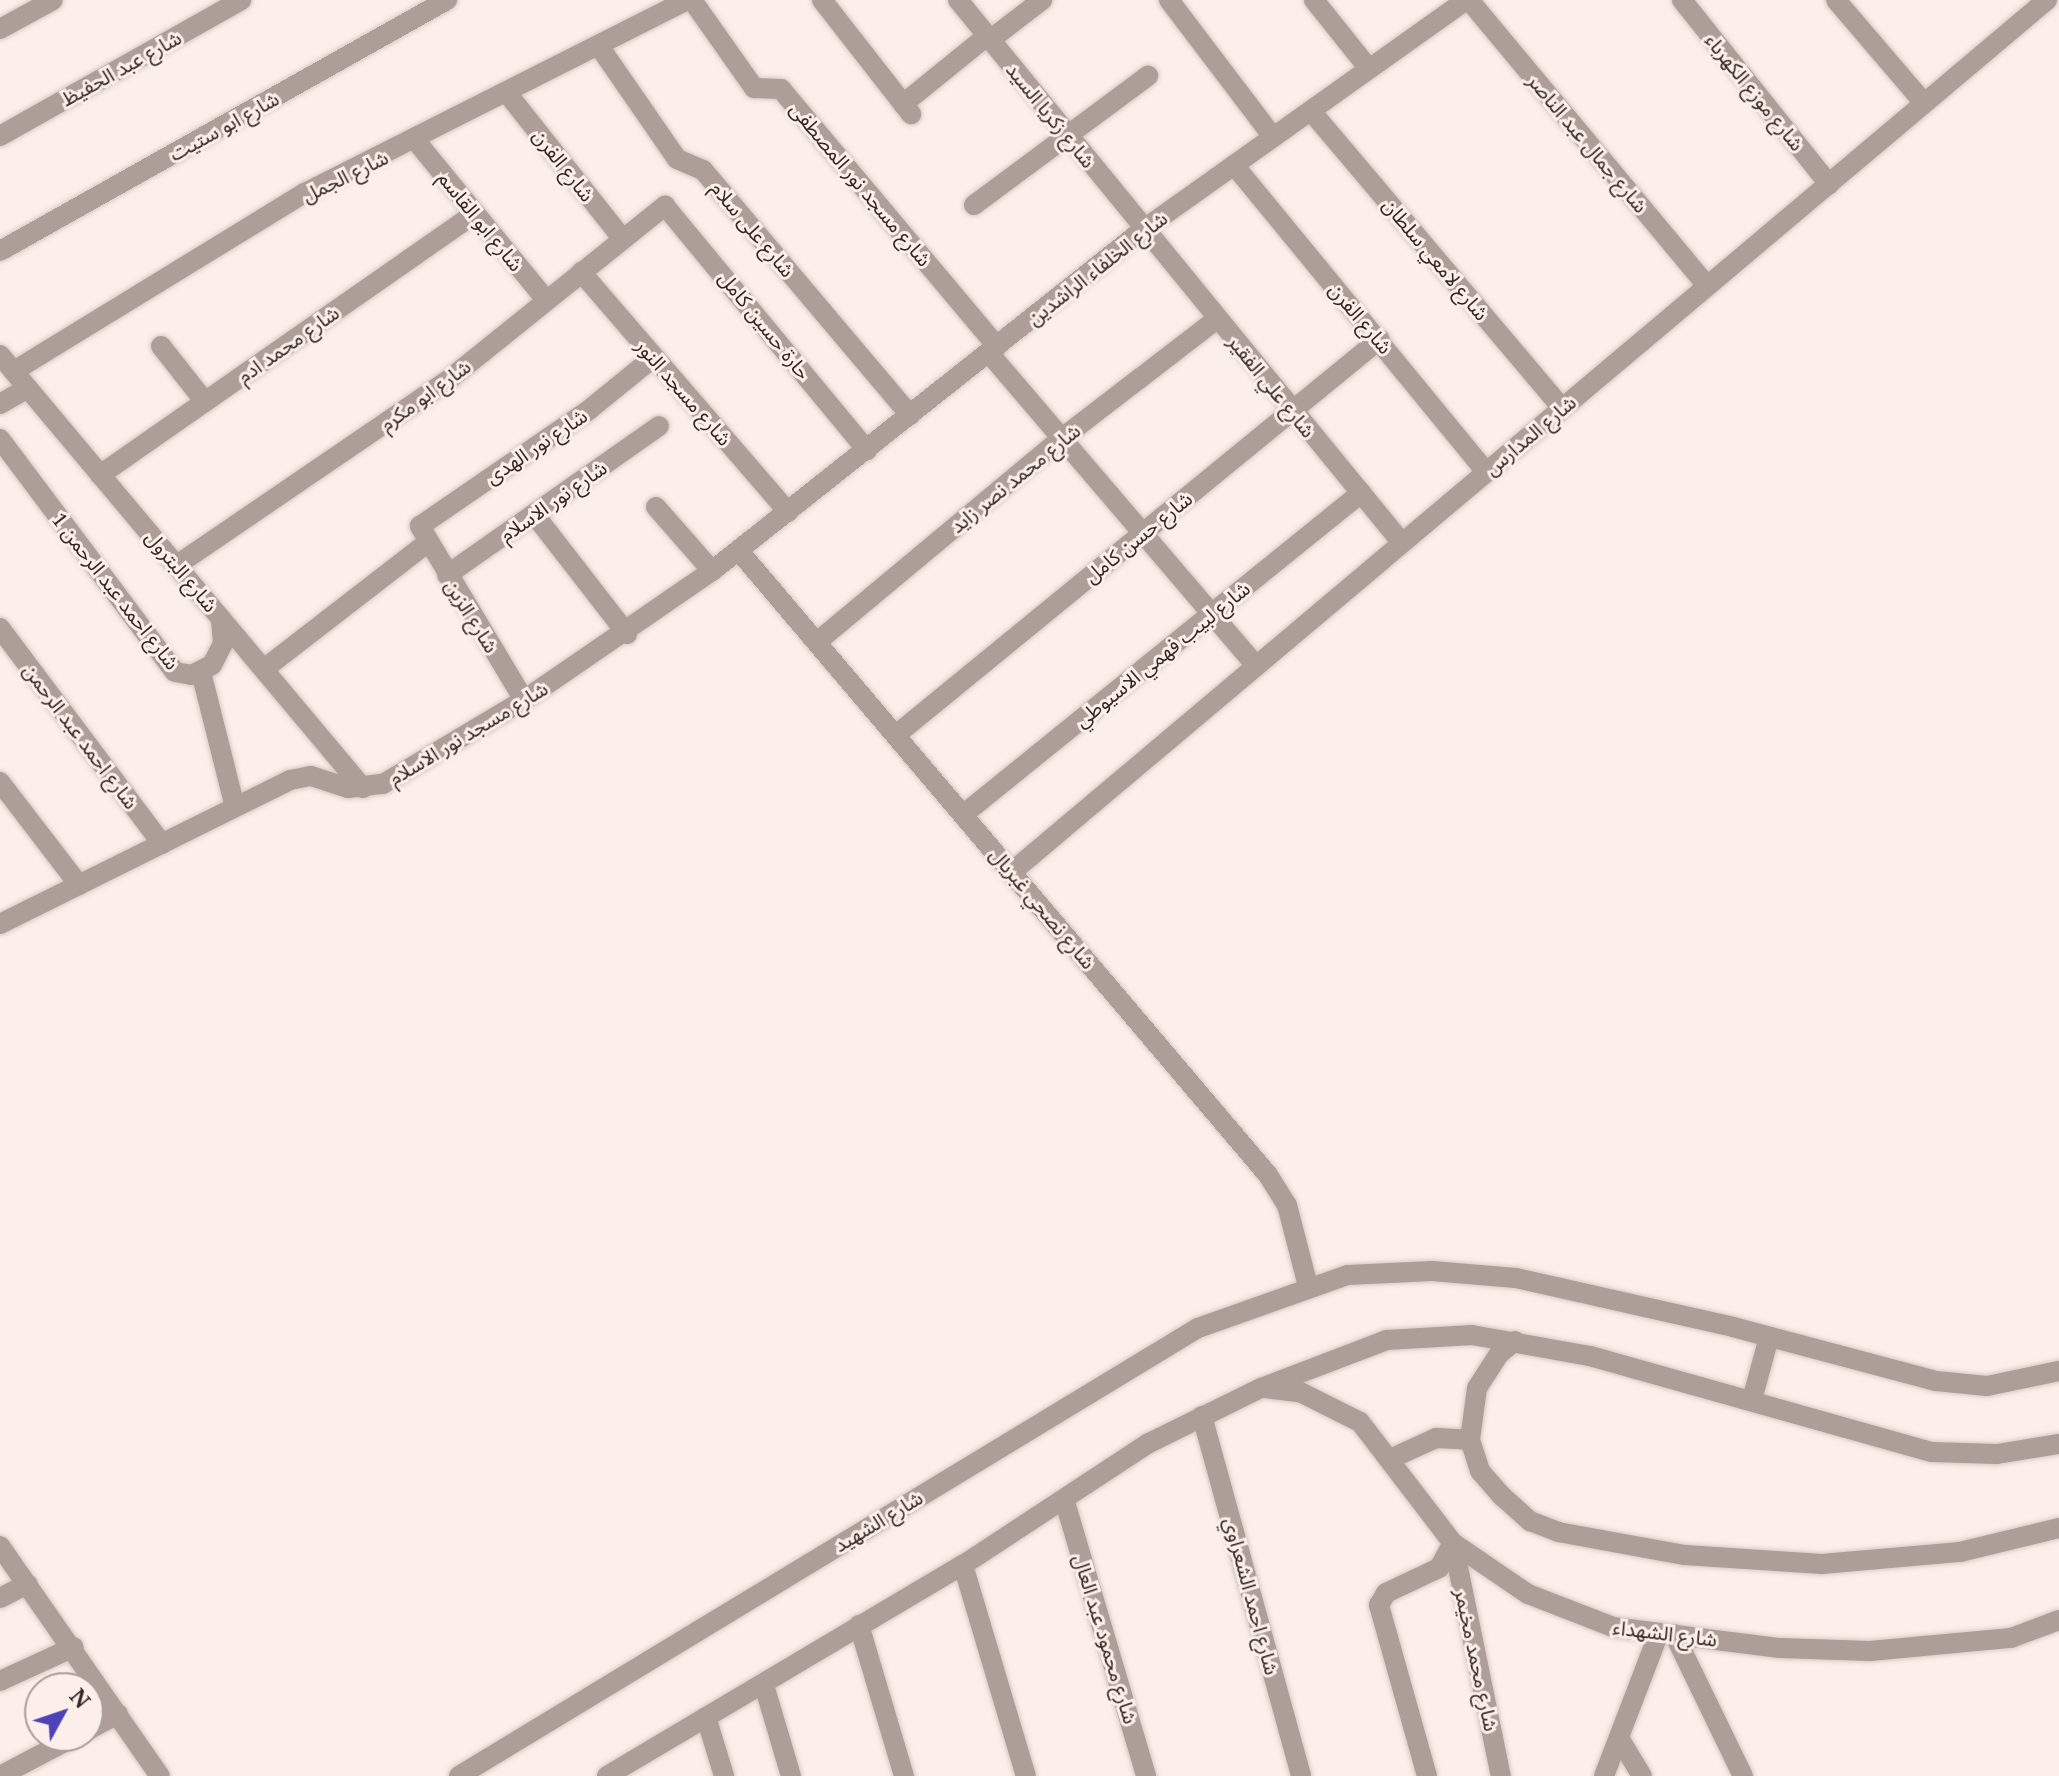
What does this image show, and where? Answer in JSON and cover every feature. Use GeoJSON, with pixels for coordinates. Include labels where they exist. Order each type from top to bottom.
{"type":"FeatureCollection","features":[{"type":"Feature","properties":{"kind":"street"},"geometry":{"type":"LineString","coordinates":[[0,29],[53,0]]}},
{"type":"Feature","properties":{"kind":"street","name":"شارع عبد الحفيظ"},"geometry":{"type":"LineString","coordinates":[[0,136],[241,0]]}},
{"type":"Feature","properties":{"kind":"street","name":"شارع ابو ستيت"},"geometry":{"type":"LineString","coordinates":[[0,251],[447,0]]}},
{"type":"Feature","properties":{"kind":"street","name":"شارع الجمل"},"geometry":{"type":"LineString","coordinates":[[14,371],[305,193],[416,141],[690,0]]}},
{"type":"Feature","properties":{"kind":"street","name":"شارع مسجد نور المصطفى"},"geometry":{"type":"LineString","coordinates":[[690,0],[754,88],[781,89],[993,350],[1061,439],[1256,666]]}},
{"type":"Feature","properties":{"kind":"street"},"geometry":{"type":"LineString","coordinates":[[822,0],[907,109],[988,38],[1042,0]]}},
{"type":"Feature","properties":{"kind":"street","name":"شارع زكريا السيد"},"geometry":{"type":"LineString","coordinates":[[958,0],[1144,229]]}},
{"type":"Feature","properties":{"kind":"street"},"geometry":{"type":"LineString","coordinates":[[1169,0],[1273,137]]}},
{"type":"Feature","properties":{"kind":"street"},"geometry":{"type":"LineString","coordinates":[[1314,0],[1369,69]]}},
{"type":"Feature","properties":{"kind":"street","name":"شارع الخلفاء الراشدين"},"geometry":{"type":"LineString","coordinates":[[739,551],[1144,229],[1468,0]]}},
{"type":"Feature","properties":{"kind":"street","name":"شارع جمال عبد الناصر"},"geometry":{"type":"LineString","coordinates":[[1468,0],[1707,286]]}},
{"type":"Feature","properties":{"kind":"street","name":"شارع موزع الكهرباء"},"geometry":{"type":"LineString","coordinates":[[1682,0],[1829,184]]}},
{"type":"Feature","properties":{"kind":"street"},"geometry":{"type":"LineString","coordinates":[[1836,0],[1924,103]]}},
{"type":"Feature","properties":{"kind":"street","name":"شارع المدارس"},"geometry":{"type":"LineString","coordinates":[[1013,871],[2047,0]]}},
{"type":"Feature","properties":{"kind":"street","name":"شارع على سلام"},"geometry":{"type":"LineString","coordinates":[[599,46],[677,159],[703,170],[910,415]]}},
{"type":"Feature","properties":{"kind":"street"},"geometry":{"type":"LineString","coordinates":[[974,205],[1148,76]]}},
{"type":"Feature","properties":{"kind":"street","name":"شارع الفرن"},"geometry":{"type":"LineString","coordinates":[[507,93],[622,238]]}},
{"type":"Feature","properties":{"kind":"street","name":"شارع لامعي سلطان"},"geometry":{"type":"LineString","coordinates":[[1311,111],[1562,408]]}},
{"type":"Feature","properties":{"kind":"street","name":"شارع ابو القاسم"},"geometry":{"type":"LineString","coordinates":[[416,141],[546,300]]}},
{"type":"Feature","properties":{"kind":"street","name":"شارع الفرن"},"geometry":{"type":"LineString","coordinates":[[1234,165],[1380,339],[1486,472]]}},
{"type":"Feature","properties":{"kind":"street","name":"شارع ابو مكرم"},"geometry":{"type":"LineString","coordinates":[[177,565],[447,381],[660,207]]}},
{"type":"Feature","properties":{"kind":"street","name":"حارة حسين كامل"},"geometry":{"type":"LineString","coordinates":[[660,207],[673,211],[867,450]]}},
{"type":"Feature","properties":{"kind":"street","name":"شارع محمد ادم"},"geometry":{"type":"LineString","coordinates":[[100,475],[475,213]]}},
{"type":"Feature","properties":{"kind":"street","name":"شارع علي الفقير"},"geometry":{"type":"LineString","coordinates":[[1144,229],[1402,543]]}},
{"type":"Feature","properties":{"kind":"street","name":"شارع مسجد النور"},"geometry":{"type":"LineString","coordinates":[[581,272],[788,512]]}},
{"type":"Feature","properties":{"kind":"street","name":"شارع محمد نصر زايد"},"geometry":{"type":"LineString","coordinates":[[817,642],[1061,439],[1217,319]]}},
{"type":"Feature","properties":{"kind":"street","name":"شارع حسن كامل"},"geometry":{"type":"LineString","coordinates":[[896,735],[1380,339]]}},
{"type":"Feature","properties":{"kind":"street"},"geometry":{"type":"LineString","coordinates":[[161,346],[205,402]]}},
{"type":"Feature","properties":{"kind":"street","name":"شارع البترول"},"geometry":{"type":"LineString","coordinates":[[0,355],[363,788]]}},
{"type":"Feature","properties":{"kind":"street","name":"شارع نور الهدى"},"geometry":{"type":"LineString","coordinates":[[264,669],[424,537],[422,523],[590,409],[654,357]]}},
{"type":"Feature","properties":{"kind":"street"},"geometry":{"type":"LineString","coordinates":[[0,404],[28,388]]}},
{"type":"Feature","properties":{"kind":"street","name":"شارع نور الاسلام"},"geometry":{"type":"LineString","coordinates":[[447,575],[659,426]]}},
{"type":"Feature","properties":{"kind":"street","name":"شارع احمد عبد الرحمن 1"},"geometry":{"type":"LineString","coordinates":[[0,439],[175,672],[201,672],[219,654],[221,618]]}},
{"type":"Feature","properties":{"kind":"street","name":"شارع لبيب فهمي الاسيوطي"},"geometry":{"type":"LineString","coordinates":[[964,814],[1361,493]]}},
{"type":"Feature","properties":{"kind":"street"},"geometry":{"type":"LineString","coordinates":[[656,507],[712,571]]}},
{"type":"Feature","properties":{"kind":"street"},"geometry":{"type":"LineString","coordinates":[[534,514],[627,634]]}},
{"type":"Feature","properties":{"kind":"street","name":"شارع الزين"},"geometry":{"type":"LineString","coordinates":[[424,537],[524,700]]}},
{"type":"Feature","properties":{"kind":"street","name":"شارع نصحي غبريال"},"geometry":{"type":"LineString","coordinates":[[739,551],[1268,1175],[1287,1205],[1308,1286]]}},
{"type":"Feature","properties":{"kind":"street","name":"شارع مسجد نور الاسلام"},"geometry":{"type":"LineString","coordinates":[[0,924],[300,776],[363,788],[383,784],[627,634],[739,551]]}},
{"type":"Feature","properties":{"kind":"street","name":"شارع احمد عبد الرحمن"},"geometry":{"type":"LineString","coordinates":[[0,628],[162,844]]}},
{"type":"Feature","properties":{"kind":"street"},"geometry":{"type":"LineString","coordinates":[[201,672],[235,807]]}},
{"type":"Feature","properties":{"kind":"street"},"geometry":{"type":"LineString","coordinates":[[0,782],[79,885]]}},
{"type":"Feature","properties":{"kind":"street","name":"شارع الشهيد"},"geometry":{"type":"LineString","coordinates":[[459,1776],[1198,1328],[1308,1286],[1348,1275],[1418,1272],[1516,1278],[1769,1337],[1936,1381],[1987,1386],[2059,1371]]}},
{"type":"Feature","properties":{"kind":"street"},"geometry":{"type":"LineString","coordinates":[[616,1773],[1065,1502],[1149,1443],[1261,1388],[1387,1340],[1430,1334],[1515,1341],[1752,1400],[1932,1452],[1997,1454],[2059,1444]]}},
{"type":"Feature","properties":{"kind":"street"},"geometry":{"type":"LineString","coordinates":[[1752,1400],[1769,1337]]}},
{"type":"Feature","properties":{"kind":"street"},"geometry":{"type":"LineString","coordinates":[[1515,1341],[1499,1354],[1477,1388],[1470,1440],[1480,1471],[1530,1521],[1558,1532],[1685,1555],[1753,1563],[1891,1561],[1960,1552],[2059,1528]]}},
{"type":"Feature","properties":{"kind":"street","name":"شارع الشهداء"},"geometry":{"type":"LineString","coordinates":[[1261,1388],[1300,1392],[1332,1403],[1360,1422],[1453,1543],[1488,1570],[1569,1614],[1666,1634],[1780,1648],[1870,1651],[2011,1638],[2059,1620]]}},
{"type":"Feature","properties":{"kind":"street","name":"شارع احمد الشعراوي"},"geometry":{"type":"LineString","coordinates":[[1202,1416],[1301,1776]]}},
{"type":"Feature","properties":{"kind":"street"},"geometry":{"type":"LineString","coordinates":[[1390,1459],[1436,1438],[1470,1440]]}},
{"type":"Feature","properties":{"kind":"street","name":"شارع محمود عبد العال"},"geometry":{"type":"LineString","coordinates":[[1065,1502],[1146,1776]]}},
{"type":"Feature","properties":{"kind":"street"},"geometry":{"type":"LineString","coordinates":[[1427,1776],[1379,1605],[1386,1593],[1439,1568],[1453,1543]]}},
{"type":"Feature","properties":{"kind":"street","name":"شارع محمد مخيمر"},"geometry":{"type":"LineString","coordinates":[[1453,1543],[1501,1776]]}},
{"type":"Feature","properties":{"kind":"street"},"geometry":{"type":"LineString","coordinates":[[0,1546],[74,1647],[160,1776]]}},
{"type":"Feature","properties":{"kind":"street"},"geometry":{"type":"LineString","coordinates":[[963,1565],[1026,1776]]}},
{"type":"Feature","properties":{"kind":"street"},"geometry":{"type":"LineString","coordinates":[[0,1598],[28,1584]]}},
{"type":"Feature","properties":{"kind":"street"},"geometry":{"type":"LineString","coordinates":[[859,1625],[904,1776]]}},
{"type":"Feature","properties":{"kind":"street"},"geometry":{"type":"LineString","coordinates":[[1604,1776],[1666,1634]]}},
{"type":"Feature","properties":{"kind":"street"},"geometry":{"type":"LineString","coordinates":[[1666,1634],[1743,1776]]}},
{"type":"Feature","properties":{"kind":"street"},"geometry":{"type":"LineString","coordinates":[[0,1681],[74,1647]]}},
{"type":"Feature","properties":{"kind":"street"},"geometry":{"type":"LineString","coordinates":[[764,1685],[791,1776]]}},
{"type":"Feature","properties":{"kind":"street"},"geometry":{"type":"LineString","coordinates":[[104,1721],[118,1714]]}},
{"type":"Feature","properties":{"kind":"street"},"geometry":{"type":"LineString","coordinates":[[706,1717],[724,1776]]}},
{"type":"Feature","properties":{"kind":"street"},"geometry":{"type":"LineString","coordinates":[[1619,1738],[1642,1776]]}},
{"type":"Feature","properties":{"kind":"street"},"geometry":{"type":"LineString","coordinates":[[0,1776],[46,1752]]}}]}
